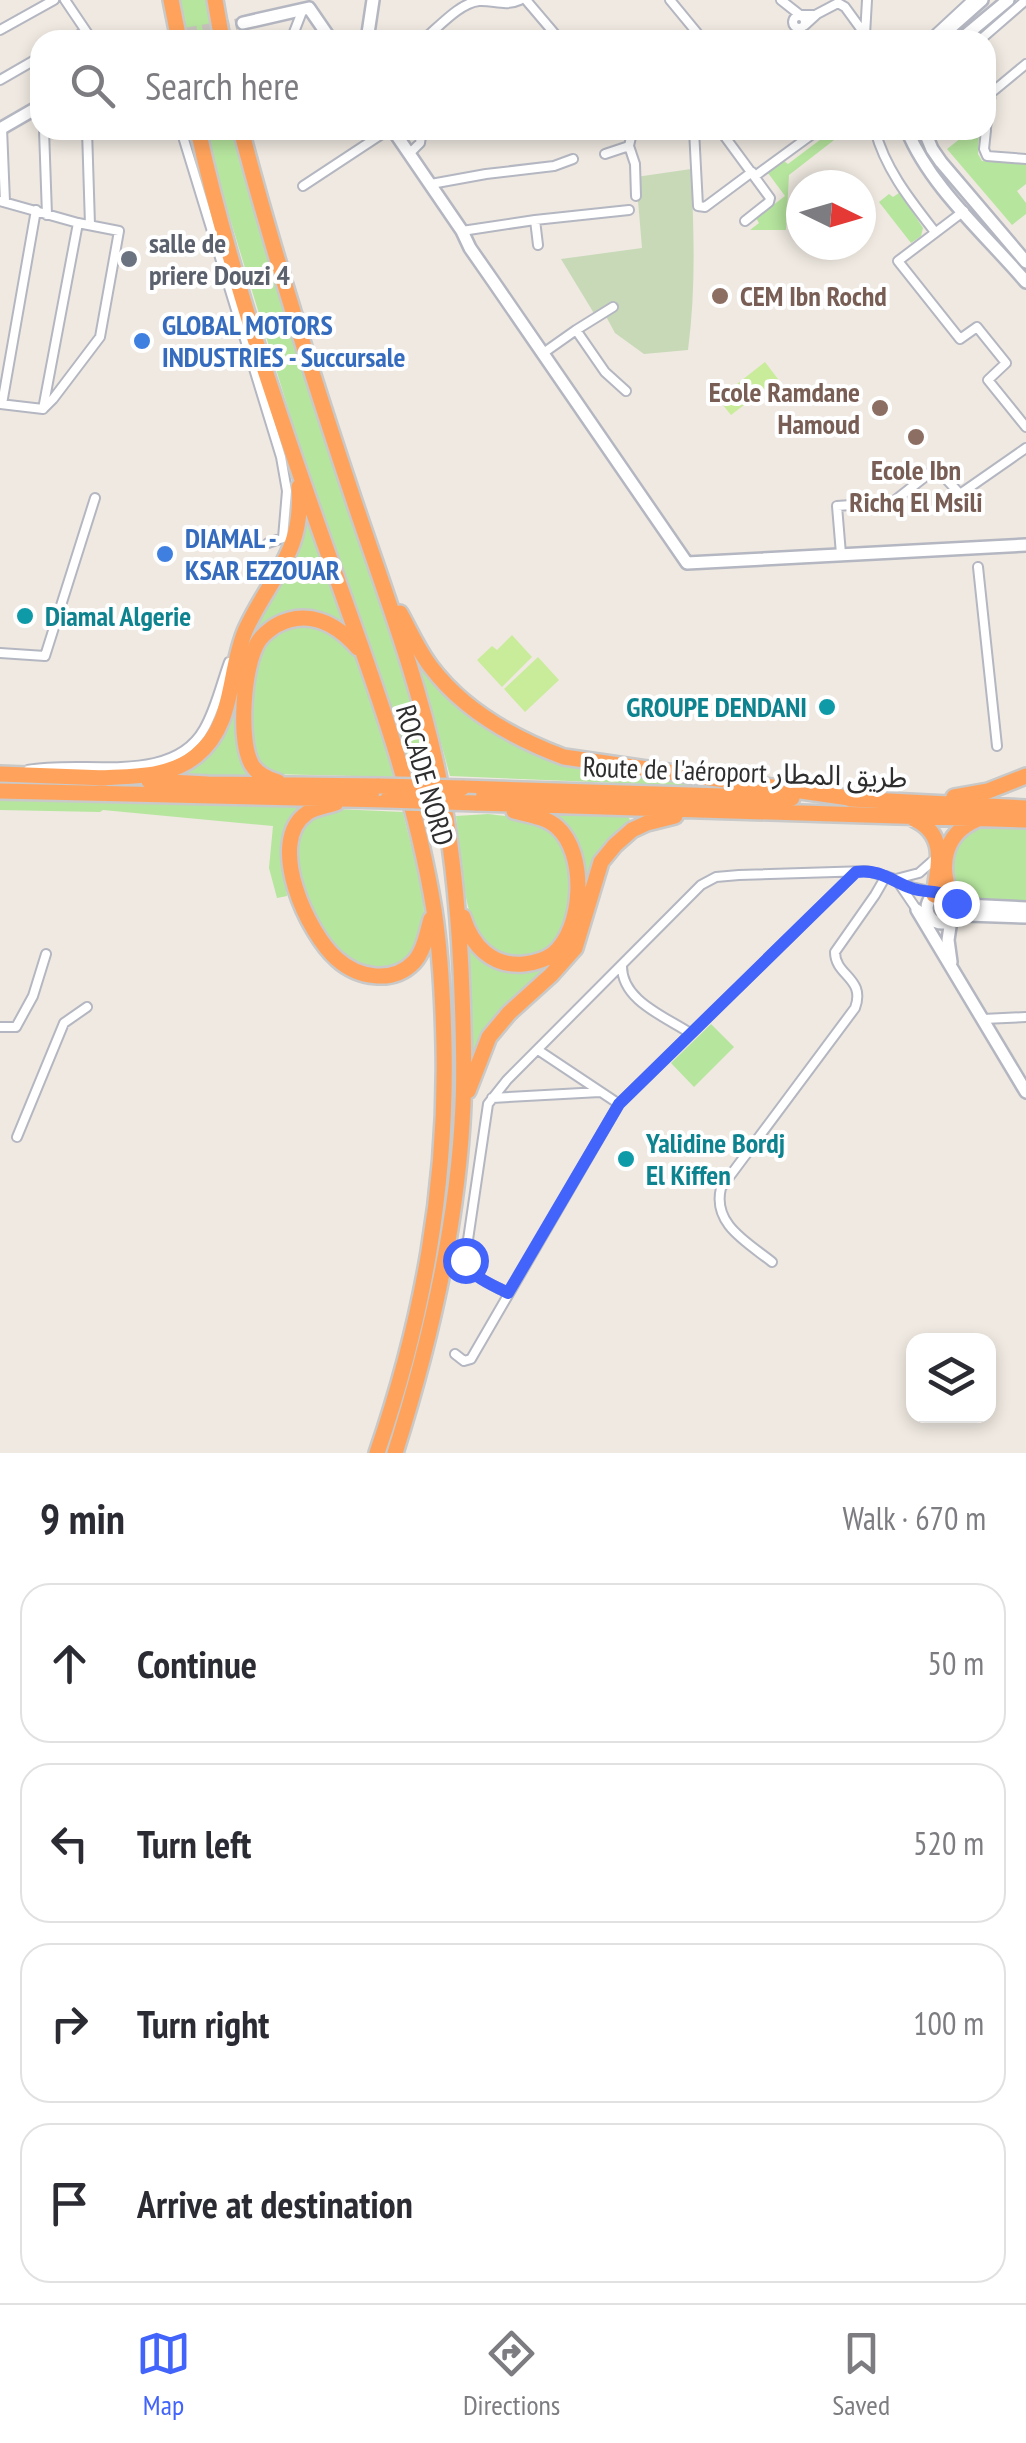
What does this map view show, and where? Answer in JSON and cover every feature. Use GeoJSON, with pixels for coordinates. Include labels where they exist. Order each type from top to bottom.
{"type":"FeatureCollection","features":[{"type":"Feature","properties":{"kind":"highway"},"geometry":{"type":"LineString","coordinates":[[171,0],[176,30]]}},
{"type":"Feature","properties":{"kind":"highway"},"geometry":{"type":"LineString","coordinates":[[215,0],[220,30]]}},
{"type":"Feature","properties":{"kind":"highway","name":"ROCADE NORD"},"geometry":{"type":"LineString","coordinates":[[201,140],[256,339],[364,654],[418,835],[434,910],[443,1020],[441,1166],[419,1309],[377,1453]]}},
{"type":"Feature","properties":{"kind":"highway","name":"ROCADE NORD"},"geometry":{"type":"LineString","coordinates":[[244,140],[293,316],[413,680],[438,774],[456,891],[464,1104],[457,1180],[446,1256],[420,1373],[395,1453]]}},
{"type":"Feature","properties":{"kind":"highway"},"geometry":{"type":"LineString","coordinates":[[99,778],[155,774],[184,764],[212,740],[223,721],[245,631],[289,557],[296,534],[300,490],[294,458]]}},
{"type":"Feature","properties":{"kind":"highway"},"geometry":{"type":"LineString","coordinates":[[378,573],[431,667],[480,714],[530,744],[564,757],[856,800]]}},
{"type":"Feature","properties":{"kind":"highway"},"geometry":{"type":"LineString","coordinates":[[292,785],[273,781],[258,772],[246,748],[247,674],[256,644],[265,632],[281,623],[311,618],[339,629],[364,654]]}},
{"type":"Feature","properties":{"kind":"highway"},"geometry":{"type":"LineString","coordinates":[[5,774],[292,785]]}},
{"type":"Feature","properties":{"kind":"highway"},"geometry":{"type":"LineString","coordinates":[[918,802],[988,791],[1026,776]]}},
{"type":"Feature","properties":{"kind":"highway","name":"Route de l'aéroport طريق المطار"},"geometry":{"type":"LineString","coordinates":[[292,785],[1026,808]]}},
{"type":"Feature","properties":{"kind":"highway"},"geometry":{"type":"LineString","coordinates":[[0,791],[476,803],[555,824],[573,848],[577,867],[576,911],[566,938],[553,955],[534,963],[497,962],[480,949],[468,934],[456,891]]}},
{"type":"Feature","properties":{"kind":"highway"},"geometry":{"type":"LineString","coordinates":[[346,799],[306,813],[295,828],[289,850],[301,905],[335,958],[370,976],[398,973],[414,962],[422,950],[434,910]]}},
{"type":"Feature","properties":{"kind":"highway","name":"Route de l'aéroport طريق المطار"},"geometry":{"type":"LineString","coordinates":[[476,803],[1026,820]]}},
{"type":"Feature","properties":{"kind":"highway"},"geometry":{"type":"LineString","coordinates":[[464,1104],[489,1037],[575,948],[602,862],[615,845],[647,822],[706,811]]}},
{"type":"Feature","properties":{"kind":"highway"},"geometry":{"type":"LineString","coordinates":[[911,817],[927,826],[937,842],[935,907]]}},
{"type":"Feature","properties":{"kind":"highway"},"geometry":{"type":"LineString","coordinates":[[935,907],[947,848],[955,833],[978,819]]}},
{"type":"Feature","properties":{"kind":"street"},"geometry":{"type":"LineString","coordinates":[[0,30],[54,0]]}},
{"type":"Feature","properties":{"kind":"street"},"geometry":{"type":"LineString","coordinates":[[65,0],[85,30]]}},
{"type":"Feature","properties":{"kind":"street"},"geometry":{"type":"LineString","coordinates":[[368,30],[373,0]]}},
{"type":"Feature","properties":{"kind":"street"},"geometry":{"type":"LineString","coordinates":[[433,30],[461,3],[484,0],[510,4],[523,0],[551,30]]}},
{"type":"Feature","properties":{"kind":"street"},"geometry":{"type":"LineString","coordinates":[[670,0],[694,30]]}},
{"type":"Feature","properties":{"kind":"street"},"geometry":{"type":"LineString","coordinates":[[781,0],[799,23],[834,4],[842,4],[861,30]]}},
{"type":"Feature","properties":{"kind":"street"},"geometry":{"type":"LineString","coordinates":[[867,0],[867,30]]}},
{"type":"Feature","properties":{"kind":"street"},"geometry":{"type":"LineString","coordinates":[[986,30],[1008,0]]}},
{"type":"Feature","properties":{"kind":"street"},"geometry":{"type":"LineString","coordinates":[[977,30],[1026,0]]}},
{"type":"Feature","properties":{"kind":"street"},"geometry":{"type":"LineString","coordinates":[[974,1],[991,22]]}},
{"type":"Feature","properties":{"kind":"street"},"geometry":{"type":"LineString","coordinates":[[941,30],[974,1]]}},
{"type":"Feature","properties":{"kind":"street"},"geometry":{"type":"LineString","coordinates":[[946,30],[974,1]]}},
{"type":"Feature","properties":{"kind":"street"},"geometry":{"type":"LineString","coordinates":[[243,23],[305,5]]}},
{"type":"Feature","properties":{"kind":"street"},"geometry":{"type":"LineString","coordinates":[[295,30],[305,5]]}},
{"type":"Feature","properties":{"kind":"street"},"geometry":{"type":"LineString","coordinates":[[305,5],[324,30]]}},
{"type":"Feature","properties":{"kind":"street"},"geometry":{"type":"LineString","coordinates":[[0,80],[30,63]]}},
{"type":"Feature","properties":{"kind":"street"},"geometry":{"type":"LineString","coordinates":[[996,88],[1026,64]]}},
{"type":"Feature","properties":{"kind":"street"},"geometry":{"type":"LineString","coordinates":[[30,112],[1,129],[2,201],[119,231],[100,338],[43,408]]}},
{"type":"Feature","properties":{"kind":"street"},"geometry":{"type":"LineString","coordinates":[[44,140],[47,215]]}},
{"type":"Feature","properties":{"kind":"street"},"geometry":{"type":"LineString","coordinates":[[87,140],[90,225]]}},
{"type":"Feature","properties":{"kind":"street"},"geometry":{"type":"LineString","coordinates":[[184,140],[281,457],[287,491],[286,521],[283,538],[268,544]]}},
{"type":"Feature","properties":{"kind":"street"},"geometry":{"type":"LineString","coordinates":[[303,186],[375,140]]}},
{"type":"Feature","properties":{"kind":"street"},"geometry":{"type":"LineString","coordinates":[[398,140],[686,564],[1026,544]]}},
{"type":"Feature","properties":{"kind":"street"},"geometry":{"type":"LineString","coordinates":[[409,154],[420,140]]}},
{"type":"Feature","properties":{"kind":"street"},"geometry":{"type":"LineString","coordinates":[[631,140],[636,196]]}},
{"type":"Feature","properties":{"kind":"street"},"geometry":{"type":"LineString","coordinates":[[695,140],[698,206],[705,207],[803,140]]}},
{"type":"Feature","properties":{"kind":"street"},"geometry":{"type":"LineString","coordinates":[[728,140],[770,199],[745,220]]}},
{"type":"Feature","properties":{"kind":"street"},"geometry":{"type":"LineString","coordinates":[[879,140],[889,166],[934,232]]}},
{"type":"Feature","properties":{"kind":"street"},"geometry":{"type":"LineString","coordinates":[[913,140],[932,174],[1024,277]]}},
{"type":"Feature","properties":{"kind":"street"},"geometry":{"type":"LineString","coordinates":[[928,140],[941,162],[1026,262]]}},
{"type":"Feature","properties":{"kind":"street"},"geometry":{"type":"LineString","coordinates":[[985,140],[987,156],[1026,158]]}},
{"type":"Feature","properties":{"kind":"street"},"geometry":{"type":"LineString","coordinates":[[605,154],[629,146]]}},
{"type":"Feature","properties":{"kind":"street"},"geometry":{"type":"LineString","coordinates":[[431,184],[574,160]]}},
{"type":"Feature","properties":{"kind":"street"},"geometry":{"type":"LineString","coordinates":[[36,210],[1,404],[43,408]]}},
{"type":"Feature","properties":{"kind":"street"},"geometry":{"type":"LineString","coordinates":[[462,231],[629,210]]}},
{"type":"Feature","properties":{"kind":"street"},"geometry":{"type":"LineString","coordinates":[[964,211],[898,261],[960,339],[977,327],[1006,363],[988,380],[1026,427]]}},
{"type":"Feature","properties":{"kind":"street"},"geometry":{"type":"LineString","coordinates":[[535,220],[538,245]]}},
{"type":"Feature","properties":{"kind":"street"},"geometry":{"type":"LineString","coordinates":[[43,408],[78,223]]}},
{"type":"Feature","properties":{"kind":"street"},"geometry":{"type":"LineString","coordinates":[[542,354],[612,307]]}},
{"type":"Feature","properties":{"kind":"street"},"geometry":{"type":"LineString","coordinates":[[576,330],[605,372],[626,392]]}},
{"type":"Feature","properties":{"kind":"street"},"geometry":{"type":"LineString","coordinates":[[841,554],[837,506],[892,502],[936,468],[960,494],[1026,448]]}},
{"type":"Feature","properties":{"kind":"street"},"geometry":{"type":"LineString","coordinates":[[0,653],[45,656],[95,498]]}},
{"type":"Feature","properties":{"kind":"street"},"geometry":{"type":"LineString","coordinates":[[978,568],[998,746]]}},
{"type":"Feature","properties":{"kind":"street"},"geometry":{"type":"LineString","coordinates":[[5,774],[52,766],[153,764],[182,753],[206,726],[245,631]]}},
{"type":"Feature","properties":{"kind":"street"},"geometry":{"type":"LineString","coordinates":[[896,879],[925,869],[938,854]]}},
{"type":"Feature","properties":{"kind":"street"},"geometry":{"type":"LineString","coordinates":[[508,1293],[471,1272],[465,1260],[488,1104],[507,1080],[709,880],[739,874],[867,871],[911,888],[935,907],[942,923],[974,914],[1026,917]]}},
{"type":"Feature","properties":{"kind":"street"},"geometry":{"type":"LineString","coordinates":[[454,1354],[464,1361],[471,1358],[619,1104],[856,872]]}},
{"type":"Feature","properties":{"kind":"street"},"geometry":{"type":"LineString","coordinates":[[772,1262],[723,1219],[718,1198],[721,1188],[855,1008],[859,998],[854,981],[837,965],[835,952],[886,876]]}},
{"type":"Feature","properties":{"kind":"street"},"geometry":{"type":"LineString","coordinates":[[896,879],[935,907],[957,912],[948,940],[953,972]]}},
{"type":"Feature","properties":{"kind":"street"},"geometry":{"type":"LineString","coordinates":[[935,907],[1026,908]]}},
{"type":"Feature","properties":{"kind":"street"},"geometry":{"type":"LineString","coordinates":[[935,907],[953,972],[1026,1092]]}},
{"type":"Feature","properties":{"kind":"street"},"geometry":{"type":"LineString","coordinates":[[0,1027],[16,1027],[32,996],[46,954]]}},
{"type":"Feature","properties":{"kind":"street"},"geometry":{"type":"LineString","coordinates":[[622,966],[625,986],[633,995],[690,1033]]}},
{"type":"Feature","properties":{"kind":"street"},"geometry":{"type":"LineString","coordinates":[[18,1138],[64,1023],[87,1007]]}},
{"type":"Feature","properties":{"kind":"street"},"geometry":{"type":"LineString","coordinates":[[983,1020],[1026,1017]]}},
{"type":"Feature","properties":{"kind":"street"},"geometry":{"type":"LineString","coordinates":[[538,1050],[619,1104]]}},
{"type":"Feature","properties":{"kind":"street"},"geometry":{"type":"LineString","coordinates":[[492,1098],[600,1092]]}},
{"type":"Feature","properties":{"kind":"green space"},"geometry":{"type":"Polygon","coordinates":[[[180,0],[208,0],[212,30],[186,30],[180,0]]]}},
{"type":"Feature","properties":{"kind":"green space"},"geometry":{"type":"Polygon","coordinates":[[[209,140],[238,140],[284,306],[392,641],[431,778],[409,776],[301,451],[209,140]]]}},
{"type":"Feature","properties":{"kind":"green space"},"geometry":{"type":"Polygon","coordinates":[[[820,140],[834,140],[795,170],[786,170],[786,230],[750,230],[759,223],[756,218],[785,196],[768,173],[784,161],[788,164],[820,140]]]}},
{"type":"Feature","properties":{"kind":"green space"},"geometry":{"type":"Polygon","coordinates":[[[958,140],[979,140],[982,161],[1026,164],[1026,184],[1017,191],[1026,203],[1026,214],[1012,225],[947,149],[958,140]]]}},
{"type":"Feature","properties":{"kind":"green space"},"geometry":{"type":"Polygon","coordinates":[[[691,169],[693,282],[688,350],[644,354],[615,333],[602,309],[595,315],[561,259],[642,248],[636,177],[691,169]]]}},
{"type":"Feature","properties":{"kind":"green space"},"geometry":{"type":"Polygon","coordinates":[[[899,193],[923,228],[921,236],[911,243],[879,202],[889,194],[893,197],[899,193]]]}},
{"type":"Feature","properties":{"kind":"green space"},"geometry":{"type":"Polygon","coordinates":[[[765,362],[778,379],[731,415],[718,399],[765,362]]]}},
{"type":"Feature","properties":{"kind":"green space"},"geometry":{"type":"Polygon","coordinates":[[[308,508],[352,634],[340,622],[262,627],[254,633],[298,550],[308,508]]]}},
{"type":"Feature","properties":{"kind":"green space"},"geometry":{"type":"Polygon","coordinates":[[[319,623],[355,651],[396,777],[270,774],[258,761],[252,713],[260,654],[279,631],[319,623]]]}},
{"type":"Feature","properties":{"kind":"green space"},"geometry":{"type":"Polygon","coordinates":[[[253,635],[241,725],[262,779],[171,776],[202,759],[225,734],[233,716],[245,658],[253,635]]]}},
{"type":"Feature","properties":{"kind":"green space"},"geometry":{"type":"Polygon","coordinates":[[[512,635],[532,657],[502,687],[477,660],[492,646],[497,650],[512,635]]]}},
{"type":"Feature","properties":{"kind":"green space"},"geometry":{"type":"Polygon","coordinates":[[[538,657],[559,680],[525,712],[504,689],[538,657]]]}},
{"type":"Feature","properties":{"kind":"green space"},"geometry":{"type":"Polygon","coordinates":[[[426,666],[555,759],[618,773],[717,785],[450,776],[420,667],[426,666]]]}},
{"type":"Feature","properties":{"kind":"green space"},"geometry":{"type":"Polygon","coordinates":[[[0,798],[307,806],[283,852],[287,896],[277,898],[269,868],[273,826],[103,810],[0,810],[0,798]]]}},
{"type":"Feature","properties":{"kind":"green space"},"geometry":{"type":"Polygon","coordinates":[[[337,809],[403,812],[420,879],[424,918],[418,944],[400,963],[375,969],[352,960],[331,942],[302,889],[296,861],[297,836],[308,819],[337,809]]]}},
{"type":"Feature","properties":{"kind":"green space"},"geometry":{"type":"Polygon","coordinates":[[[548,811],[628,816],[630,820],[622,830],[579,929],[563,949],[578,847],[569,829],[548,811]]]}},
{"type":"Feature","properties":{"kind":"green space"},"geometry":{"type":"Polygon","coordinates":[[[488,814],[548,827],[566,850],[572,890],[569,916],[556,941],[536,954],[519,957],[494,950],[482,939],[471,917],[456,816],[488,814]]]}},
{"type":"Feature","properties":{"kind":"green space"},"geometry":{"type":"Polygon","coordinates":[[[977,827],[1026,828],[1026,901],[968,899],[960,893],[950,863],[958,838],[977,827]]]}},
{"type":"Feature","properties":{"kind":"green space"},"geometry":{"type":"Polygon","coordinates":[[[467,947],[490,964],[563,950],[471,1068],[467,947]]]}},
{"type":"Feature","properties":{"kind":"green space"},"geometry":{"type":"Polygon","coordinates":[[[711,1024],[734,1047],[694,1087],[671,1063],[711,1024]]]}},
{"type":"Feature","properties":{"kind":"tunnel"},"geometry":{"type":"LineString","coordinates":[[204,30],[243,23]]}},
{"type":"Feature","properties":{"kind":"place","name":"salle de priere Douzi 4"},"geometry":{"type":"Point","coordinates":[129,259]}},
{"type":"Feature","properties":{"kind":"place","name":"CEM Ibn Rochd"},"geometry":{"type":"Point","coordinates":[720,296]}},
{"type":"Feature","properties":{"kind":"place","name":"GLOBAL MOTORS INDUSTRIES - Succursale"},"geometry":{"type":"Point","coordinates":[142,341]}},
{"type":"Feature","properties":{"kind":"place","name":"Ecole Ramdane Hamoud"},"geometry":{"type":"Point","coordinates":[880,408]}},
{"type":"Feature","properties":{"kind":"place","name":"Ecole Ibn Richq El Msili"},"geometry":{"type":"Point","coordinates":[916,437]}},
{"type":"Feature","properties":{"kind":"place","name":"DIAMAL - KSAR EZZOUAR"},"geometry":{"type":"Point","coordinates":[165,554]}},
{"type":"Feature","properties":{"kind":"place","name":"Diamal Algerie"},"geometry":{"type":"Point","coordinates":[25,616]}},
{"type":"Feature","properties":{"kind":"place","name":"GROUPE DENDANI"},"geometry":{"type":"Point","coordinates":[827,707]}},
{"type":"Feature","properties":{"kind":"place","name":"Yalidine Bordj El Kiffen"},"geometry":{"type":"Point","coordinates":[626,1159]}},
{"type":"Feature","properties":{"kind":"route"},"geometry":{"type":"LineString","coordinates":[[465,1260],[471,1272],[508,1293],[619,1104],[856,872],[877,872],[911,888],[948,894],[956,903]]}}]}
